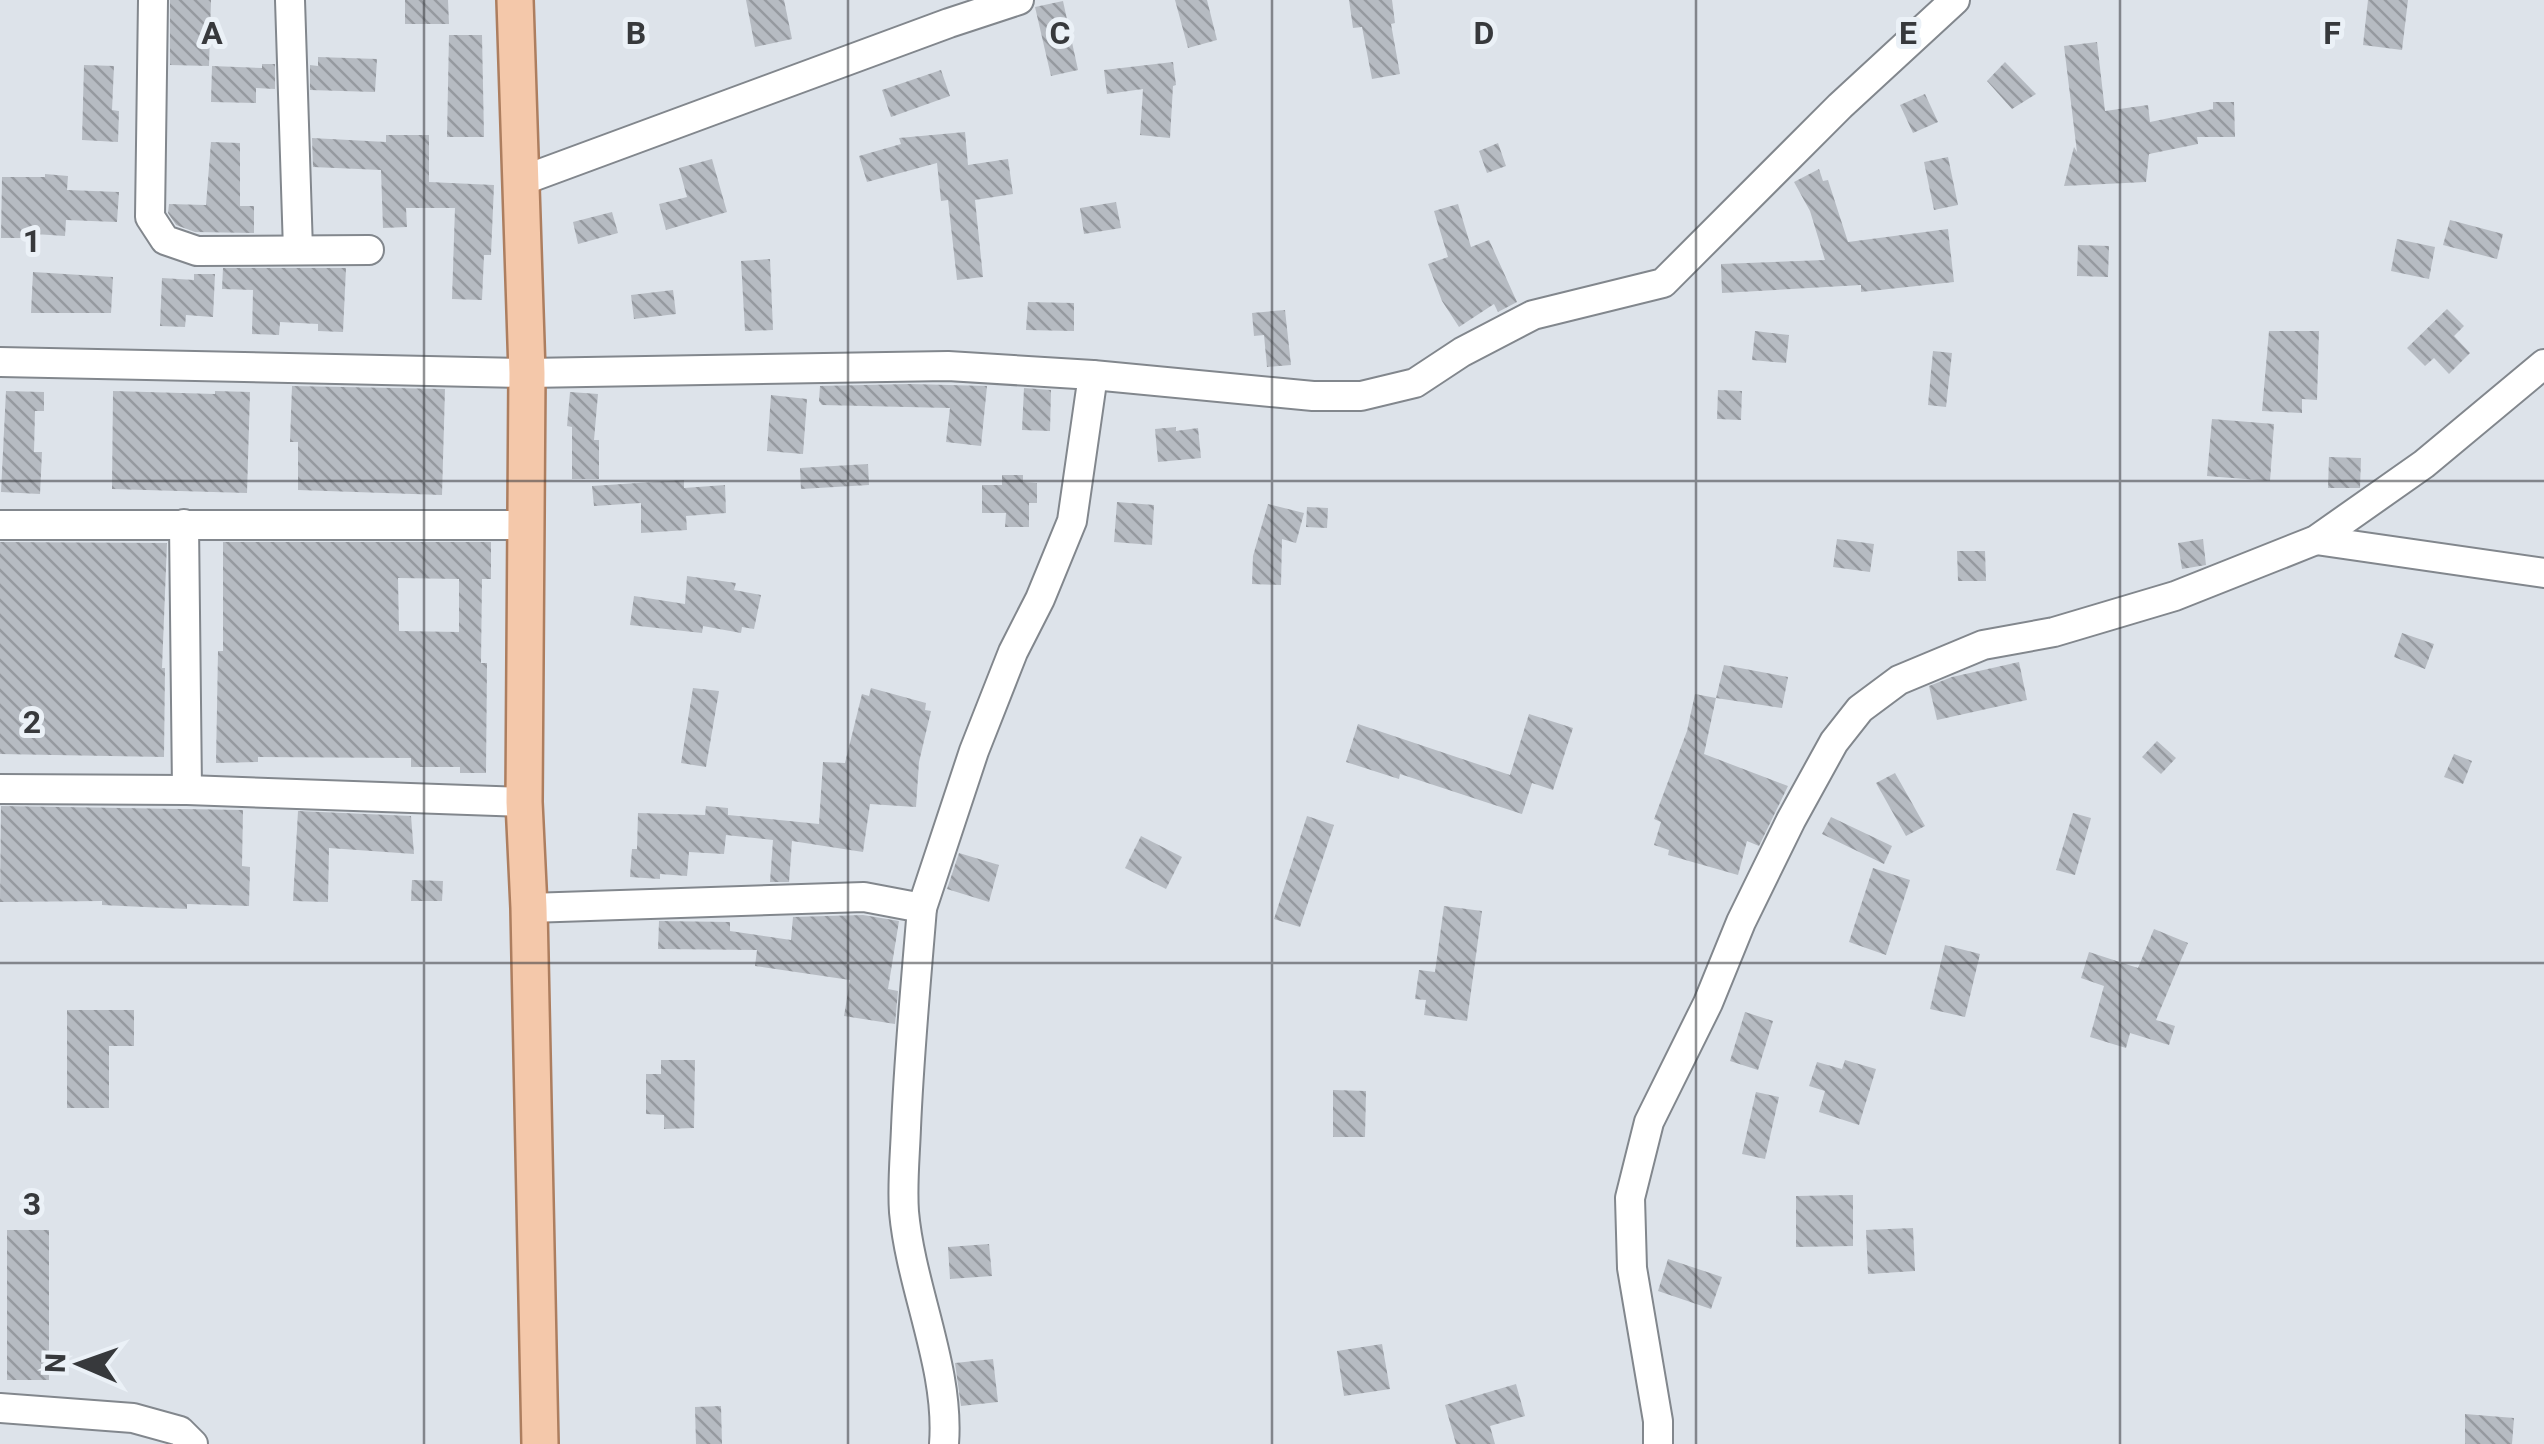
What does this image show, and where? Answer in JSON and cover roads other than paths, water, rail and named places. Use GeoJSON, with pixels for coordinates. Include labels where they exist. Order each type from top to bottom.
{"type":"FeatureCollection","features":[{"type":"Feature","properties":{"kind":"main road"},"geometry":{"type":"LineString","coordinates":[[515,0],[528,525],[524,802],[540,1444]]}},
{"type":"Feature","properties":{"kind":"street"},"geometry":{"type":"LineString","coordinates":[[153,0],[150,217],[165,240],[197,251],[370,250]]}},
{"type":"Feature","properties":{"kind":"street"},"geometry":{"type":"LineString","coordinates":[[290,0],[298,250]]}},
{"type":"Feature","properties":{"kind":"street"},"geometry":{"type":"LineString","coordinates":[[521,182],[1019,0]]}},
{"type":"Feature","properties":{"kind":"street"},"geometry":{"type":"LineString","coordinates":[[0,362],[526,373],[948,366],[1313,396],[1361,396],[1415,382],[1533,315],[1663,283],[1840,106],[1955,0]]}},
{"type":"Feature","properties":{"kind":"street"},"geometry":{"type":"LineString","coordinates":[[1658,1444],[1658,1421],[1632,1268],[1630,1198],[1649,1122],[1791,820],[1834,742],[1860,710],[1900,680],[1982,645],[2054,632],[2175,596],[2316,540],[2424,464],[2544,364]]}},
{"type":"Feature","properties":{"kind":"street"},"geometry":{"type":"LineString","coordinates":[[944,1444],[942,1394],[910,1258],[904,1208],[907,1099],[922,908],[974,750],[1012,652],[1040,599],[1072,521],[1093,375]]}},
{"type":"Feature","properties":{"kind":"street"},"geometry":{"type":"LineString","coordinates":[[184,524],[187,790]]}},
{"type":"Feature","properties":{"kind":"street"},"geometry":{"type":"LineString","coordinates":[[0,525],[528,525]]}},
{"type":"Feature","properties":{"kind":"street"},"geometry":{"type":"LineString","coordinates":[[2316,540],[2544,573]]}},
{"type":"Feature","properties":{"kind":"street"},"geometry":{"type":"LineString","coordinates":[[0,789],[187,790],[524,802]]}},
{"type":"Feature","properties":{"kind":"street"},"geometry":{"type":"LineString","coordinates":[[529,908],[864,897],[922,908]]}},
{"type":"Feature","properties":{"kind":"street"},"geometry":{"type":"LineString","coordinates":[[0,1408],[133,1418],[180,1430],[193,1444]]}}]}
